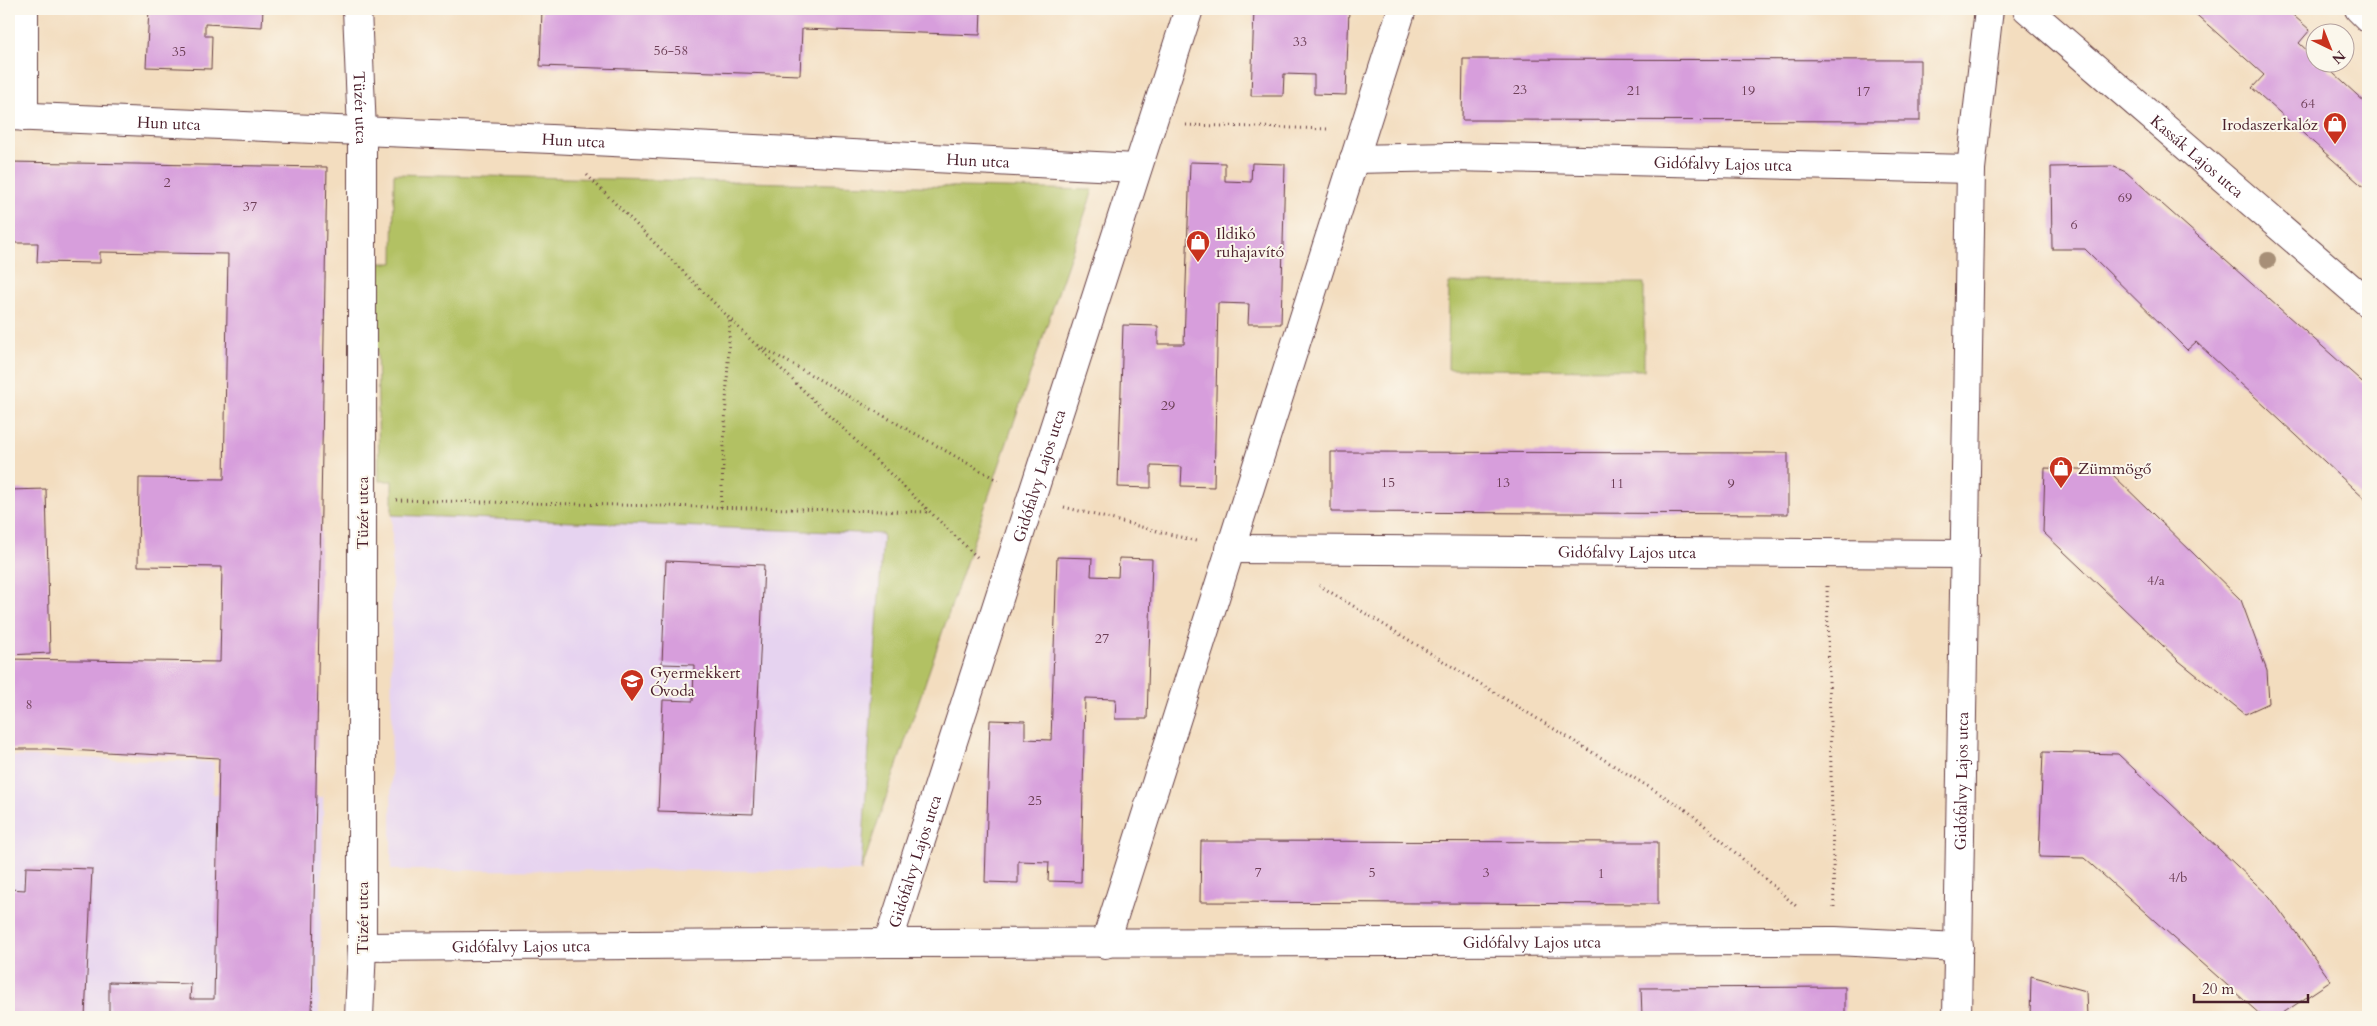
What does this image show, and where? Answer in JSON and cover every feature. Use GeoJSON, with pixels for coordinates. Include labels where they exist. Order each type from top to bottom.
{"type":"FeatureCollection","features":[{"type":"Feature","properties":{"kind":"street"},"geometry":{"type":"LineString","coordinates":[[16,116],[24,9]]}},
{"type":"Feature","properties":{"kind":"street","name":"Tüzér utca"},"geometry":{"type":"LineString","coordinates":[[357,9],[362,132],[362,946],[359,1017]]}},
{"type":"Feature","properties":{"kind":"street","name":"Gidófalvy Lajos utca"},"geometry":{"type":"LineString","coordinates":[[888,943],[1188,9]]}},
{"type":"Feature","properties":{"kind":"street"},"geometry":{"type":"LineString","coordinates":[[1105,944],[1402,9]]}},
{"type":"Feature","properties":{"kind":"street","name":"Gidófalvy Lajos utca"},"geometry":{"type":"LineString","coordinates":[[1957,1017],[1971,168],[1989,9]]}},
{"type":"Feature","properties":{"kind":"street","name":"Kassák Lajos utca"},"geometry":{"type":"LineString","coordinates":[[2027,9],[2368,303]]}},
{"type":"Feature","properties":{"kind":"street"},"geometry":{"type":"LineString","coordinates":[[2359,9],[2368,18]]}},
{"type":"Feature","properties":{"kind":"street","name":"Hun utca"},"geometry":{"type":"LineString","coordinates":[[16,116],[551,139],[1137,168]]}},
{"type":"Feature","properties":{"kind":"street","name":"Gidófalvy Lajos utca"},"geometry":{"type":"LineString","coordinates":[[1354,159],[1452,157],[1971,168]]}},
{"type":"Feature","properties":{"kind":"street","name":"Gidófalvy Lajos utca"},"geometry":{"type":"LineString","coordinates":[[1229,549],[1965,554]]}},
{"type":"Feature","properties":{"kind":"street","name":"Gidófalvy Lajos utca"},"geometry":{"type":"LineString","coordinates":[[362,946],[1835,941],[1958,948]]}},
{"type":"Feature","properties":{"kind":"path"},"geometry":{"type":"LineString","coordinates":[[1152,125],[1363,130]]}},
{"type":"Feature","properties":{"kind":"path"},"geometry":{"type":"LineString","coordinates":[[551,139],[753,342],[1004,583]]}},
{"type":"Feature","properties":{"kind":"path"},"geometry":{"type":"LineString","coordinates":[[721,507],[730,319]]}},
{"type":"Feature","properties":{"kind":"path"},"geometry":{"type":"LineString","coordinates":[[753,342],[1032,499],[1229,549]]}},
{"type":"Feature","properties":{"kind":"path"},"geometry":{"type":"LineString","coordinates":[[362,499],[930,512]]}},
{"type":"Feature","properties":{"kind":"path"},"geometry":{"type":"LineString","coordinates":[[1827,553],[1835,941]]}},
{"type":"Feature","properties":{"kind":"path"},"geometry":{"type":"LineString","coordinates":[[1312,580],[1688,811],[1835,941]]}},
{"type":"Feature","properties":{"kind":"shaded area","name":"Gyermekkert Óvoda"},"geometry":{"type":"Polygon","coordinates":[[[392,515],[883,533],[861,871],[391,870],[392,515]]]}},
{"type":"Feature","properties":{"kind":"shaded area"},"geometry":{"type":"Polygon","coordinates":[[[9,756],[214,762],[213,794],[323,797],[324,765],[319,1017],[9,1017],[9,756]]]}},
{"type":"Feature","properties":{"kind":"green space"},"geometry":{"type":"Polygon","coordinates":[[[394,174],[1093,190],[861,871],[883,534],[392,515],[392,481],[379,481],[376,263],[393,263],[394,174]]]}},
{"type":"Feature","properties":{"kind":"green space"},"geometry":{"type":"Polygon","coordinates":[[[1449,283],[1644,283],[1644,370],[1448,369],[1449,283]]]}},
{"type":"Feature","properties":{"kind":"building"},"geometry":{"type":"Polygon","coordinates":[[[149,9],[263,9],[262,27],[205,24],[205,36],[212,36],[211,69],[146,67],[149,9]]]}},
{"type":"Feature","properties":{"kind":"building"},"geometry":{"type":"Polygon","coordinates":[[[542,9],[981,9],[980,35],[802,29],[800,75],[540,66],[542,9]]]}},
{"type":"Feature","properties":{"kind":"building"},"geometry":{"type":"Polygon","coordinates":[[[1254,9],[1349,9],[1346,95],[1314,94],[1314,75],[1284,74],[1283,96],[1251,96],[1254,9]]]}},
{"type":"Feature","properties":{"kind":"building"},"geometry":{"type":"Polygon","coordinates":[[[2190,9],[2286,9],[2304,25],[2304,37],[2299,43],[2304,48],[2304,72],[2332,72],[2368,105],[2368,191],[2252,88],[2264,75],[2190,9]]]}},
{"type":"Feature","properties":{"kind":"building"},"geometry":{"type":"Polygon","coordinates":[[[1463,59],[1920,60],[1920,121],[1462,120],[1463,59]]]}},
{"type":"Feature","properties":{"kind":"building"},"geometry":{"type":"Polygon","coordinates":[[[9,162],[327,167],[312,1017],[109,1017],[109,982],[191,984],[190,999],[214,999],[219,758],[48,749],[9,749],[9,659],[220,662],[222,567],[138,566],[139,478],[224,479],[228,254],[100,252],[100,263],[37,262],[38,243],[9,243],[9,162]]]}},
{"type":"Feature","properties":{"kind":"building"},"geometry":{"type":"Polygon","coordinates":[[[1190,162],[1225,163],[1225,181],[1251,182],[1252,163],[1285,164],[1281,324],[1248,324],[1249,304],[1218,303],[1214,487],[1181,486],[1182,467],[1151,466],[1151,488],[1118,487],[1123,325],[1158,326],[1158,344],[1184,344],[1190,162]]]}},
{"type":"Feature","properties":{"kind":"building"},"geometry":{"type":"Polygon","coordinates":[[[2112,166],[2126,172],[2368,387],[2368,502],[2196,342],[2187,350],[2085,249],[2052,249],[2051,167],[2112,166]]]}},
{"type":"Feature","properties":{"kind":"building"},"geometry":{"type":"Polygon","coordinates":[[[1331,452],[1788,453],[1788,514],[1331,512],[1331,452]]]}},
{"type":"Feature","properties":{"kind":"building"},"geometry":{"type":"Polygon","coordinates":[[[2045,468],[2108,470],[2241,600],[2267,671],[2269,703],[2245,714],[2179,661],[2043,532],[2045,468]]]}},
{"type":"Feature","properties":{"kind":"building"},"geometry":{"type":"Polygon","coordinates":[[[46,489],[50,653],[9,655],[9,490],[46,489]]]}},
{"type":"Feature","properties":{"kind":"building"},"geometry":{"type":"Polygon","coordinates":[[[1057,557],[1092,558],[1091,576],[1118,577],[1119,558],[1152,559],[1147,719],[1115,719],[1116,699],[1085,698],[1081,882],[1048,881],[1049,862],[1018,861],[1018,883],[985,882],[990,720],[1025,721],[1025,739],[1051,740],[1057,557]]]}},
{"type":"Feature","properties":{"kind":"building"},"geometry":{"type":"Polygon","coordinates":[[[666,561],[764,565],[753,814],[658,811],[663,700],[693,701],[694,665],[662,664],[666,561]]]}},
{"type":"Feature","properties":{"kind":"building"},"geometry":{"type":"Polygon","coordinates":[[[2043,752],[2118,754],[2270,897],[2331,981],[2277,1017],[2263,1017],[2084,858],[2039,857],[2043,752]]]}},
{"type":"Feature","properties":{"kind":"building"},"geometry":{"type":"Polygon","coordinates":[[[1201,841],[1658,842],[1658,904],[1200,902],[1201,841]]]}},
{"type":"Feature","properties":{"kind":"building"},"geometry":{"type":"Polygon","coordinates":[[[26,867],[92,869],[85,1017],[9,1017],[9,889],[25,890],[26,867]]]}},
{"type":"Feature","properties":{"kind":"building"},"geometry":{"type":"Polygon","coordinates":[[[2031,976],[2086,991],[2087,1017],[2030,1017],[2031,976]]]}},
{"type":"Feature","properties":{"kind":"building"},"geometry":{"type":"Polygon","coordinates":[[[1845,987],[1845,1017],[1642,1017],[1641,988],[1845,987]]]}},
{"type":"Feature","properties":{"kind":"building"},"geometry":{"type":"Polygon","coordinates":[[[1190,1014],[1190,1017],[1089,1017],[1089,1015],[1190,1014]]]}},
{"type":"Feature","properties":{"kind":"place","name":"Irodaszerkalóz"},"geometry":{"type":"Point","coordinates":[2335,145]}},
{"type":"Feature","properties":{"kind":"place","name":"Ildikó ruhajavító"},"geometry":{"type":"Point","coordinates":[1198,263]}},
{"type":"Feature","properties":{"kind":"place","name":"Zümmögő"},"geometry":{"type":"Point","coordinates":[2061,489]}},
{"type":"Feature","properties":{"kind":"place","name":"Gyermekkert Óvoda"},"geometry":{"type":"Point","coordinates":[632,702]}}]}
